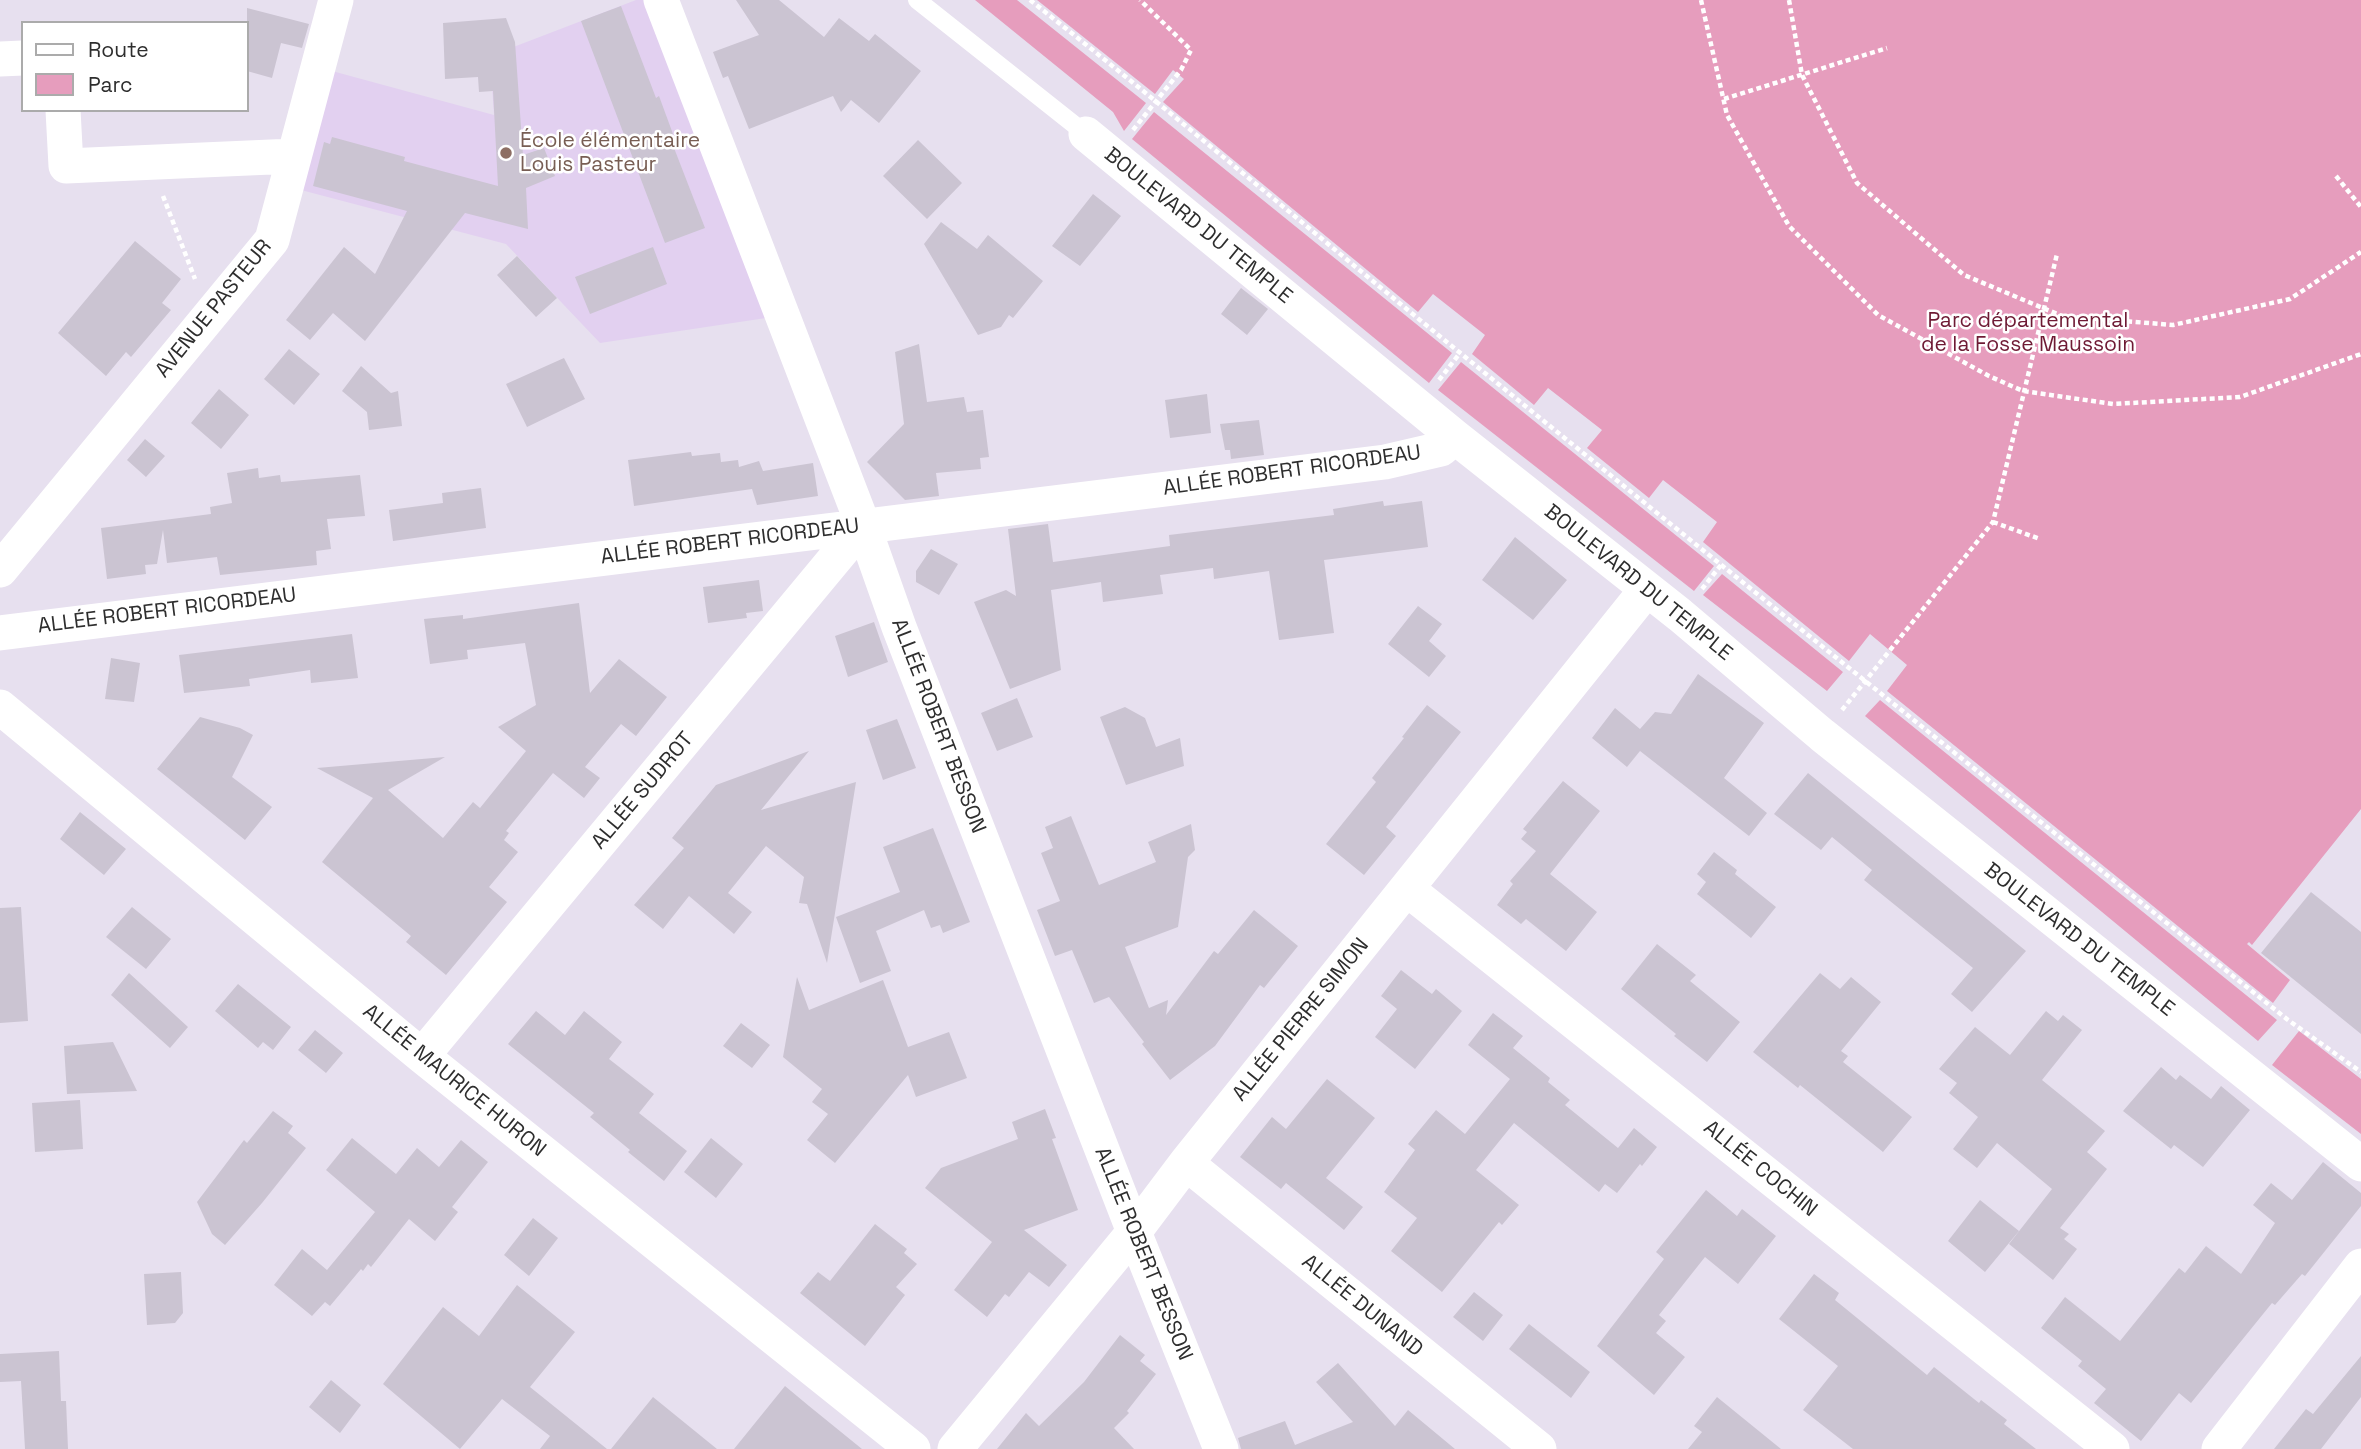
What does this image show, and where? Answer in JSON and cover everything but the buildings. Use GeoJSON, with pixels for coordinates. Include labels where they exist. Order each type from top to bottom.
{"type":"FeatureCollection","features":[{"type":"Feature","properties":{"kind":"street","name":"AVENUE PASTEUR"},"geometry":{"type":"LineString","coordinates":[[0,570],[272,240],[336,0]]}},
{"type":"Feature","properties":{"kind":"street","name":"ALLÉE ROBERT BESSON"},"geometry":{"type":"LineString","coordinates":[[661,0],[863,525],[904,640],[1221,1449]]}},
{"type":"Feature","properties":{"kind":"street"},"geometry":{"type":"LineString","coordinates":[[0,59],[21,58]]}},
{"type":"Feature","properties":{"kind":"street"},"geometry":{"type":"LineString","coordinates":[[63,112],[66,166],[295,156]]}},
{"type":"Feature","properties":{"kind":"street","name":"BOULEVARD DU TEMPLE"},"geometry":{"type":"LineString","coordinates":[[1098,145],[1455,437],[1647,589],[1822,736],[2361,1164]]}},
{"type":"Feature","properties":{"kind":"street","name":"ALLÉE ROBERT RICORDEAU"},"geometry":{"type":"LineString","coordinates":[[0,633],[1385,462],[1441,449],[1455,437]]}},
{"type":"Feature","properties":{"kind":"street","name":"ALLÉE SUDROT"},"geometry":{"type":"LineString","coordinates":[[422,1056],[863,525]]}},
{"type":"Feature","properties":{"kind":"street","name":"ALLÉE PIERRE SIMON"},"geometry":{"type":"LineString","coordinates":[[955,1449],[1134,1232],[1185,1163],[1647,589]]}},
{"type":"Feature","properties":{"kind":"street","name":"ALLÉE MAURICE HURON"},"geometry":{"type":"LineString","coordinates":[[0,706],[422,1056],[913,1449]]}},
{"type":"Feature","properties":{"kind":"street","name":"ALLÉE COCHIN"},"geometry":{"type":"LineString","coordinates":[[1407,889],[2112,1449]]}},
{"type":"Feature","properties":{"kind":"street","name":"ALLÉE DUNAND"},"geometry":{"type":"LineString","coordinates":[[1185,1163],[1539,1449]]}},
{"type":"Feature","properties":{"kind":"street"},"geometry":{"type":"LineString","coordinates":[[2219,1449],[2361,1266]]}},
{"type":"Feature","properties":{"kind":"lane","name":"BOULEVARD DU TEMPLE"},"geometry":{"type":"LineString","coordinates":[[917,0],[1098,145]]}},
{"type":"Feature","properties":{"kind":"path"},"geometry":{"type":"LineString","coordinates":[[1030,0],[1157,101],[1460,353],[1865,682],[2288,1020],[2361,1072]]}},
{"type":"Feature","properties":{"kind":"path"},"geometry":{"type":"LineString","coordinates":[[1098,145],[1157,101],[1181,71],[1191,50],[1140,0]]}},
{"type":"Feature","properties":{"kind":"path"},"geometry":{"type":"LineString","coordinates":[[1701,0],[1727,115],[1789,226],[1878,315],[1989,376],[2023,391],[2113,404],[2239,397],[2361,354]]}},
{"type":"Feature","properties":{"kind":"path"},"geometry":{"type":"LineString","coordinates":[[1789,0],[1802,75],[1857,183],[1964,275],[2062,316],[2173,325],[2290,299],[2361,252]]}},
{"type":"Feature","properties":{"kind":"path"},"geometry":{"type":"LineString","coordinates":[[1724,99],[1887,48]]}},
{"type":"Feature","properties":{"kind":"path"},"geometry":{"type":"LineString","coordinates":[[150,162],[210,317]]}},
{"type":"Feature","properties":{"kind":"path"},"geometry":{"type":"LineString","coordinates":[[2336,176],[2361,207]]}},
{"type":"Feature","properties":{"kind":"path"},"geometry":{"type":"LineString","coordinates":[[1822,736],[1993,522],[2057,254]]}},
{"type":"Feature","properties":{"kind":"path"},"geometry":{"type":"LineString","coordinates":[[1432,390],[1460,353]]}},
{"type":"Feature","properties":{"kind":"path"},"geometry":{"type":"LineString","coordinates":[[1993,522],[2040,539]]}},
{"type":"Feature","properties":{"kind":"path"},"geometry":{"type":"LineString","coordinates":[[1700,590],[1721,565]]}},
{"type":"Feature","properties":{"kind":"shaded area","name":"École élémentaire Louis Pasteur"},"geometry":{"type":"Polygon","coordinates":[[[636,0],[643,0],[766,318],[600,343],[506,244],[301,190],[332,71],[494,115],[490,56],[636,0]]]}},
{"type":"Feature","properties":{"kind":"green space"},"geometry":{"type":"Polygon","coordinates":[[[975,0],[1017,0],[1146,103],[1124,131],[1113,112],[975,0]]]}},
{"type":"Feature","properties":{"kind":"green space","name":"Parc départemental de la Fosse Maussoin"},"geometry":{"type":"Polygon","coordinates":[[[1037,0],[2361,0],[2361,809],[2252,945],[2249,942],[2247,944],[2290,980],[2273,1003],[1887,691],[1907,665],[1870,634],[1849,661],[1703,542],[1717,522],[1663,480],[1649,498],[1587,448],[1602,430],[1548,388],[1534,405],[1472,354],[1485,335],[1433,294],[1418,312],[1163,102],[1184,79],[1173,70],[1155,94],[1037,0]]]}},
{"type":"Feature","properties":{"kind":"green space"},"geometry":{"type":"Polygon","coordinates":[[[1154,112],[1452,353],[1429,383],[1132,139],[1154,112]]]}},
{"type":"Feature","properties":{"kind":"green space"},"geometry":{"type":"Polygon","coordinates":[[[1461,362],[1714,566],[1694,591],[1438,390],[1461,362]]]}},
{"type":"Feature","properties":{"kind":"green space"},"geometry":{"type":"Polygon","coordinates":[[[1722,574],[1843,672],[1827,691],[1703,595],[1722,574]]]}},
{"type":"Feature","properties":{"kind":"green space"},"geometry":{"type":"Polygon","coordinates":[[[1880,700],[2277,1020],[2258,1041],[1865,716],[1880,700]]]}},
{"type":"Feature","properties":{"kind":"green space"},"geometry":{"type":"Polygon","coordinates":[[[2299,1031],[2361,1079],[2361,1134],[2272,1065],[2299,1031]]]}},
{"type":"Feature","properties":{"kind":"place","name":"École élémentaire Louis Pasteur"},"geometry":{"type":"Point","coordinates":[506,153]}}]}
